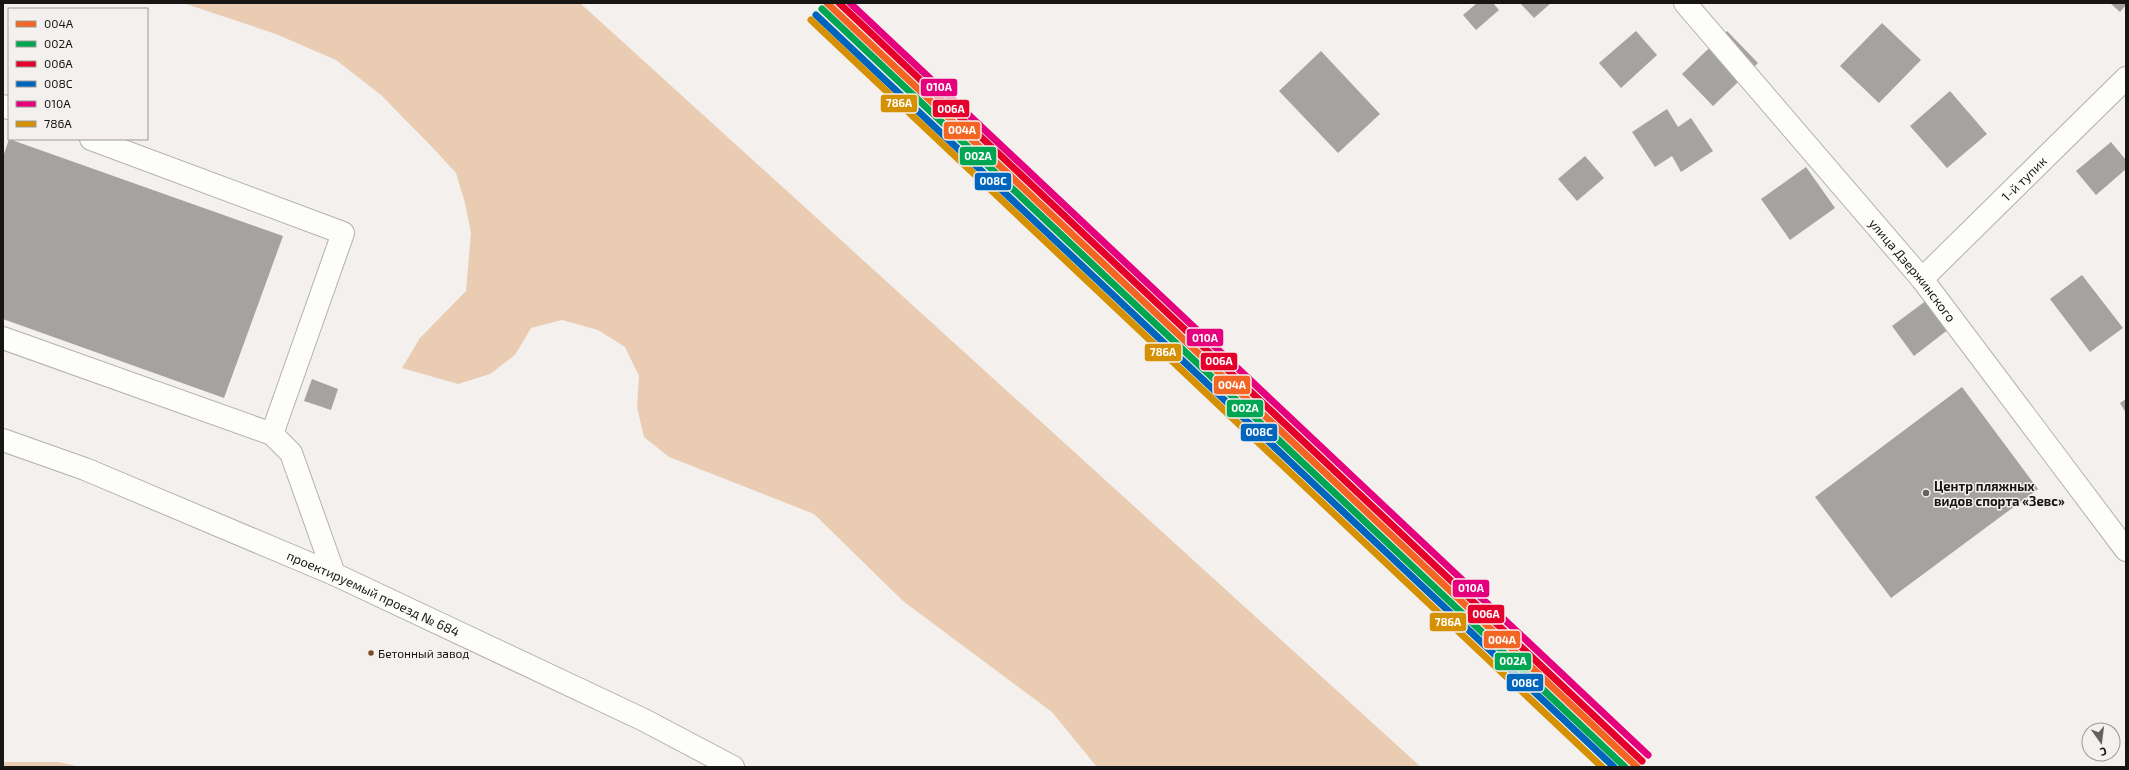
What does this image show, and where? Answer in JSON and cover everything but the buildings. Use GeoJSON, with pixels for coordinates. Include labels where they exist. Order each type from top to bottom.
{"type":"FeatureCollection","features":[{"type":"Feature","properties":{"kind":"street","name":"улица Дзержинского"},"geometry":{"type":"LineString","coordinates":[[1685,3],[1922,279],[2126,550]]}},
{"type":"Feature","properties":{"kind":"street","name":"1-й тупик"},"geometry":{"type":"LineString","coordinates":[[1922,279],[2126,78]]}},
{"type":"Feature","properties":{"kind":"street"},"geometry":{"type":"LineString","coordinates":[[94,140],[343,233],[272,434]]}},
{"type":"Feature","properties":{"kind":"street"},"geometry":{"type":"LineString","coordinates":[[3,338],[272,434],[291,453],[334,574]]}},
{"type":"Feature","properties":{"kind":"street","name":"проектируемый проезд № 684"},"geometry":{"type":"LineString","coordinates":[[3,440],[86,469],[334,574],[518,659],[644,720],[700,759],[734,767]]}},
{"type":"Feature","properties":{"kind":"shaded area"},"geometry":{"type":"Polygon","coordinates":[[[183,3],[580,3],[1421,767],[1097,767],[1052,712],[903,601],[814,514],[669,457],[644,437],[637,407],[639,376],[625,347],[598,330],[562,320],[531,328],[515,355],[490,374],[458,384],[402,368],[420,338],[466,291],[471,233],[465,203],[456,173],[381,95],[336,60],[276,34],[183,3]]]}},
{"type":"Feature","properties":{"kind":"shaded area"},"geometry":{"type":"Polygon","coordinates":[[[3,762],[59,762],[80,767],[3,767],[3,762]]]}},
{"type":"Feature","properties":{"kind":"transit line","name":"004А"},"geometry":{"type":"LineString","coordinates":[[827,3],[1637,767]]}},
{"type":"Feature","properties":{"kind":"transit line","name":"006А"},"geometry":{"type":"LineString","coordinates":[[839,3],[1642,761]]}},
{"type":"Feature","properties":{"kind":"transit line","name":"010А"},"geometry":{"type":"LineString","coordinates":[[850,3],[1648,755]]}},
{"type":"Feature","properties":{"kind":"transit line","name":"002А"},"geometry":{"type":"LineString","coordinates":[[822,9],[1625,767]]}},
{"type":"Feature","properties":{"kind":"transit line","name":"008С"},"geometry":{"type":"LineString","coordinates":[[816,15],[1614,767]]}},
{"type":"Feature","properties":{"kind":"transit line","name":"786А"},"geometry":{"type":"LineString","coordinates":[[811,20],[1602,767]]}},
{"type":"Feature","properties":{"kind":"place","name":"Центр пляжных видов спорта «Зевс»"},"geometry":{"type":"Point","coordinates":[1926,493]}},
{"type":"Feature","properties":{"kind":"place","name":"Бетонный завод"},"geometry":{"type":"Point","coordinates":[371,653]}}]}
